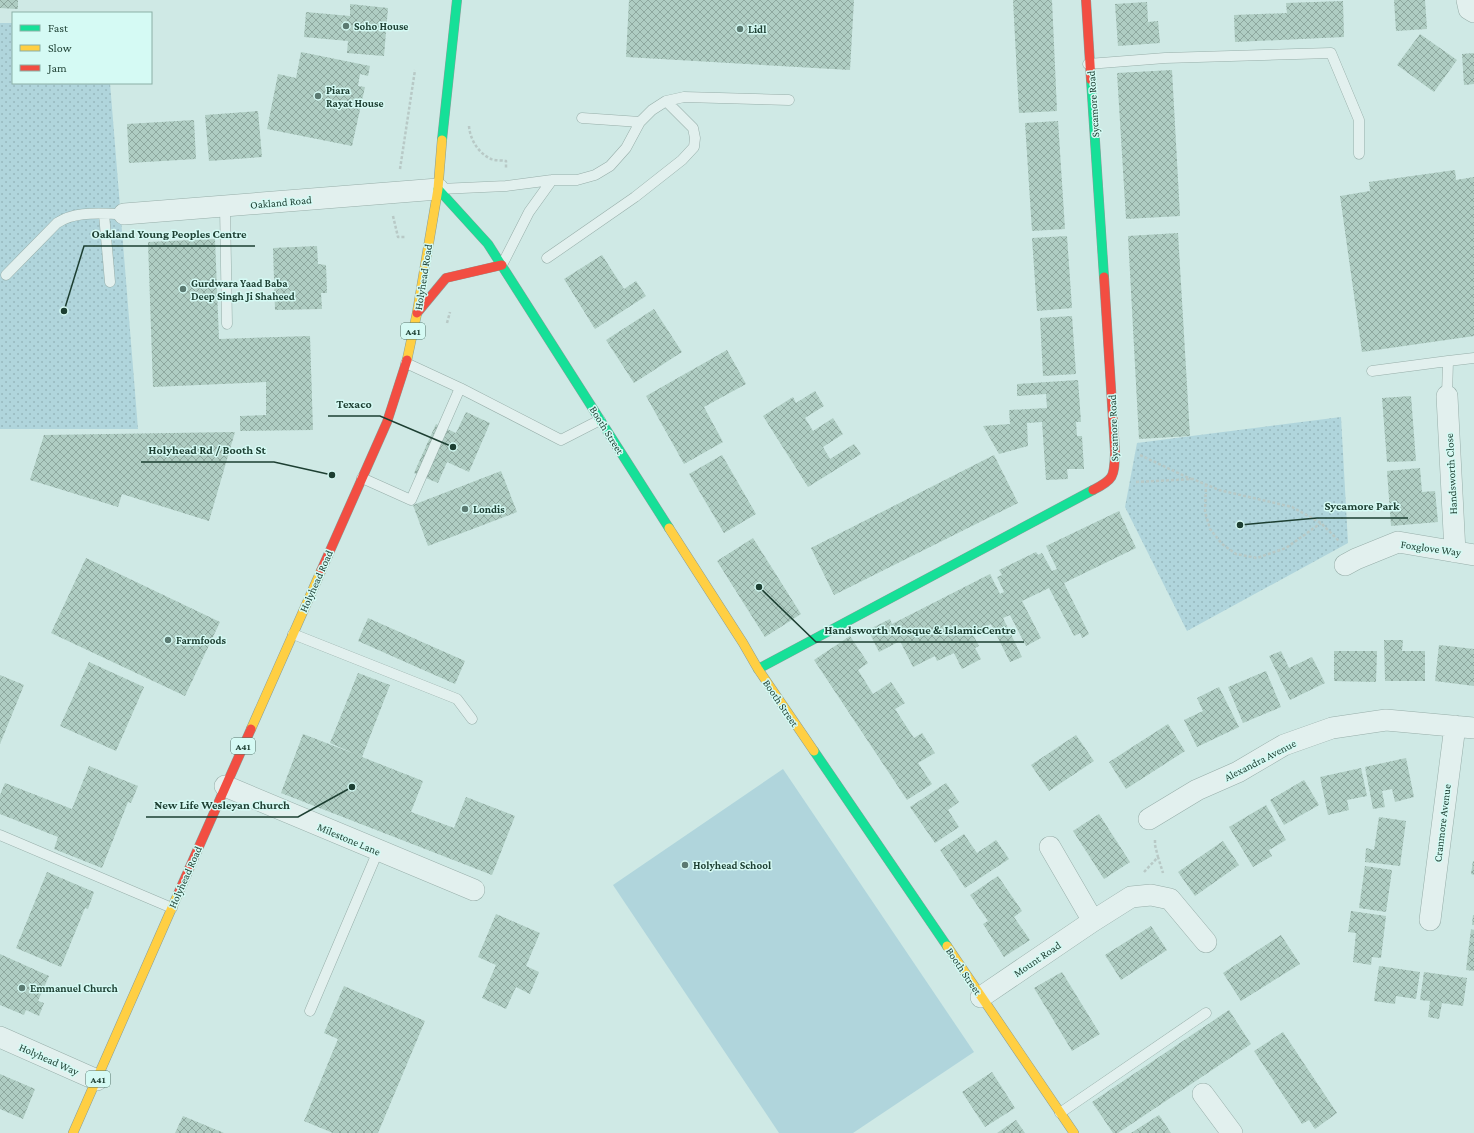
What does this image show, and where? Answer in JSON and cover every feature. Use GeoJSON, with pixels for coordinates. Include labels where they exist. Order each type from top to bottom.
{"type":"FeatureCollection","features":[{"type":"Feature","properties":{"kind":"main road","name":"Holyhead Road"},"geometry":{"type":"LineString","coordinates":[[73,1133],[387,422],[406,363],[417,313],[438,189],[444,112],[457,0]]}},
{"type":"Feature","properties":{"kind":"main road","name":"Sycamore Road"},"geometry":{"type":"LineString","coordinates":[[1086,0],[1087,64],[1116,452],[1114,473],[1106,483]]}},
{"type":"Feature","properties":{"kind":"main road","name":"Booth Street"},"geometry":{"type":"LineString","coordinates":[[438,189],[480,234],[502,265],[743,643],[758,669],[1074,1133]]}},
{"type":"Feature","properties":{"kind":"main road"},"geometry":{"type":"LineString","coordinates":[[417,313],[446,278],[502,265]]}},
{"type":"Feature","properties":{"kind":"main road"},"geometry":{"type":"LineString","coordinates":[[758,669],[1106,483]]}},
{"type":"Feature","properties":{"kind":"street"},"geometry":{"type":"LineString","coordinates":[[1467,0],[1469,9],[1474,12]]}},
{"type":"Feature","properties":{"kind":"street","name":"Oakland Road"},"geometry":{"type":"LineString","coordinates":[[114,214],[224,207],[351,195],[438,189]]}},
{"type":"Feature","properties":{"kind":"street","name":"Handsworth Close"},"geometry":{"type":"LineString","coordinates":[[1446,396],[1464,553]]}},
{"type":"Feature","properties":{"kind":"street","name":"Foxglove Way"},"geometry":{"type":"LineString","coordinates":[[1350,562],[1398,542],[1464,553]]}},
{"type":"Feature","properties":{"kind":"street","name":"Alexandra Avenue"},"geometry":{"type":"LineString","coordinates":[[1149,819],[1197,790],[1238,772],[1284,745],[1332,728],[1386,720],[1464,727]]}},
{"type":"Feature","properties":{"kind":"street","name":"Cranmore Avenue"},"geometry":{"type":"LineString","coordinates":[[1430,920],[1464,727]]}},
{"type":"Feature","properties":{"kind":"street","name":"Milestone Lane"},"geometry":{"type":"LineString","coordinates":[[225,786],[474,890]]}},
{"type":"Feature","properties":{"kind":"street"},"geometry":{"type":"LineString","coordinates":[[1050,847],[1093,921]]}},
{"type":"Feature","properties":{"kind":"street","name":"Mount Road"},"geometry":{"type":"LineString","coordinates":[[981,997],[1131,897],[1150,895],[1170,899],[1206,942]]}},
{"type":"Feature","properties":{"kind":"street","name":"Holyhead Way"},"geometry":{"type":"LineString","coordinates":[[0,1037],[97,1080]]}},
{"type":"Feature","properties":{"kind":"street"},"geometry":{"type":"LineString","coordinates":[[1203,1094],[1232,1133]]}},
{"type":"Feature","properties":{"kind":"lane"},"geometry":{"type":"LineString","coordinates":[[1087,64],[1165,58],[1331,53],[1359,120],[1359,154]]}},
{"type":"Feature","properties":{"kind":"lane"},"geometry":{"type":"LineString","coordinates":[[438,189],[506,186],[552,180],[576,180],[595,174],[610,166],[626,148],[640,122],[652,110],[666,101],[684,97],[789,100]]}},
{"type":"Feature","properties":{"kind":"lane"},"geometry":{"type":"LineString","coordinates":[[547,258],[635,197],[682,160],[694,147],[694,128],[666,101]]}},
{"type":"Feature","properties":{"kind":"lane"},"geometry":{"type":"LineString","coordinates":[[582,118],[640,122]]}},
{"type":"Feature","properties":{"kind":"lane"},"geometry":{"type":"LineString","coordinates":[[502,265],[529,212],[552,180]]}},
{"type":"Feature","properties":{"kind":"lane"},"geometry":{"type":"LineString","coordinates":[[224,207],[227,324]]}},
{"type":"Feature","properties":{"kind":"lane"},"geometry":{"type":"LineString","coordinates":[[6,275],[57,223],[64,218],[77,214],[114,214],[110,282]]}},
{"type":"Feature","properties":{"kind":"lane"},"geometry":{"type":"LineString","coordinates":[[1372,371],[1474,358]]}},
{"type":"Feature","properties":{"kind":"lane"},"geometry":{"type":"LineString","coordinates":[[1446,396],[1448,361]]}},
{"type":"Feature","properties":{"kind":"lane"},"geometry":{"type":"LineString","coordinates":[[406,363],[460,388],[561,440],[600,420]]}},
{"type":"Feature","properties":{"kind":"lane"},"geometry":{"type":"LineString","coordinates":[[362,478],[411,500],[460,388]]}},
{"type":"Feature","properties":{"kind":"lane"},"geometry":{"type":"LineString","coordinates":[[293,634],[458,699],[472,719]]}},
{"type":"Feature","properties":{"kind":"lane"},"geometry":{"type":"LineString","coordinates":[[0,835],[172,908]]}},
{"type":"Feature","properties":{"kind":"lane"},"geometry":{"type":"LineString","coordinates":[[310,1011],[378,851]]}},
{"type":"Feature","properties":{"kind":"lane"},"geometry":{"type":"LineString","coordinates":[[1060,1113],[1206,1013]]}},
{"type":"Feature","properties":{"kind":"path"},"geometry":{"type":"LineString","coordinates":[[1116,452],[1135,453],[1218,490],[1292,507],[1321,524],[1350,562]]}},
{"type":"Feature","properties":{"kind":"path"},"geometry":{"type":"LineString","coordinates":[[1106,483],[1118,484],[1193,479]]}},
{"type":"Feature","properties":{"kind":"path"},"geometry":{"type":"LineString","coordinates":[[1206,484],[1205,512],[1210,529],[1222,544],[1236,554],[1257,558],[1286,548],[1321,524]]}},
{"type":"Feature","properties":{"kind":"shaded area"},"geometry":{"type":"Polygon","coordinates":[[[0,23],[12,23],[12,84],[110,84],[138,429],[0,429],[0,23]]]}},
{"type":"Feature","properties":{"kind":"shaded area"},"geometry":{"type":"Polygon","coordinates":[[[1341,417],[1348,543],[1187,631],[1125,507],[1137,443],[1341,417]]]}},
{"type":"Feature","properties":{"kind":"shaded area"},"geometry":{"type":"Polygon","coordinates":[[[783,769],[974,1052],[853,1133],[779,1133],[613,885],[783,769]]]}},
{"type":"Feature","properties":{"kind":"building"},"geometry":{"type":"Polygon","coordinates":[[[0,0],[18,0],[18,9],[0,8],[0,0]]]}},
{"type":"Feature","properties":{"kind":"building","name":"Lidl"},"geometry":{"type":"Polygon","coordinates":[[[629,0],[854,0],[850,70],[626,57],[629,0]]]}},
{"type":"Feature","properties":{"kind":"building"},"geometry":{"type":"Polygon","coordinates":[[[1013,0],[1052,0],[1057,111],[1019,113],[1013,0]]]}},
{"type":"Feature","properties":{"kind":"building"},"geometry":{"type":"Polygon","coordinates":[[[1394,0],[1425,0],[1427,29],[1396,31],[1394,0]]]}},
{"type":"Feature","properties":{"kind":"building"},"geometry":{"type":"Polygon","coordinates":[[[1343,1],[1344,37],[1235,42],[1234,15],[1287,13],[1286,3],[1343,1]]]}},
{"type":"Feature","properties":{"kind":"building"},"geometry":{"type":"Polygon","coordinates":[[[1147,2],[1148,22],[1158,21],[1160,43],[1118,46],[1115,4],[1147,2]]]}},
{"type":"Feature","properties":{"kind":"building","name":"Soho House"},"geometry":{"type":"Polygon","coordinates":[[[350,4],[388,8],[384,56],[347,53],[348,41],[304,37],[306,12],[350,16],[350,4]]]}},
{"type":"Feature","properties":{"kind":"building"},"geometry":{"type":"Polygon","coordinates":[[[1420,34],[1457,60],[1434,92],[1397,65],[1420,34]]]}},
{"type":"Feature","properties":{"kind":"building","name":"Piara Rayat House"},"geometry":{"type":"Polygon","coordinates":[[[301,52],[370,66],[368,76],[360,74],[358,86],[365,87],[352,146],[267,129],[278,74],[296,78],[301,52]]]}},
{"type":"Feature","properties":{"kind":"building"},"geometry":{"type":"Polygon","coordinates":[[[1474,53],[1474,84],[1464,85],[1462,54],[1474,53]]]}},
{"type":"Feature","properties":{"kind":"building"},"geometry":{"type":"Polygon","coordinates":[[[1172,70],[1180,216],[1126,219],[1117,73],[1172,70]]]}},
{"type":"Feature","properties":{"kind":"building"},"geometry":{"type":"Polygon","coordinates":[[[258,111],[262,157],[209,161],[205,115],[258,111]]]}},
{"type":"Feature","properties":{"kind":"building"},"geometry":{"type":"Polygon","coordinates":[[[194,120],[196,159],[129,163],[127,124],[194,120]]]}},
{"type":"Feature","properties":{"kind":"building"},"geometry":{"type":"Polygon","coordinates":[[[1058,121],[1065,229],[1032,231],[1025,123],[1058,121]]]}},
{"type":"Feature","properties":{"kind":"building"},"geometry":{"type":"Polygon","coordinates":[[[1455,170],[1456,180],[1474,177],[1474,336],[1362,352],[1340,196],[1370,191],[1369,182],[1455,170]]]}},
{"type":"Feature","properties":{"kind":"building"},"geometry":{"type":"Polygon","coordinates":[[[1178,233],[1190,436],[1139,439],[1128,236],[1178,233]]]}},
{"type":"Feature","properties":{"kind":"building"},"geometry":{"type":"Polygon","coordinates":[[[1067,236],[1072,308],[1037,311],[1032,238],[1067,236]]]}},
{"type":"Feature","properties":{"kind":"building","name":"Gurdwara Yaad Baba Deep Singh Ji Shaheed"},"geometry":{"type":"Polygon","coordinates":[[[215,239],[219,339],[310,336],[313,430],[240,431],[240,416],[266,415],[266,382],[153,387],[148,242],[215,239]]]}},
{"type":"Feature","properties":{"kind":"building"},"geometry":{"type":"Polygon","coordinates":[[[317,246],[318,264],[326,265],[327,293],[321,293],[322,309],[275,310],[273,248],[317,246]]]}},
{"type":"Feature","properties":{"kind":"building"},"geometry":{"type":"Polygon","coordinates":[[[602,255],[624,289],[636,281],[646,296],[595,329],[564,279],[602,255]]]}},
{"type":"Feature","properties":{"kind":"building"},"geometry":{"type":"Polygon","coordinates":[[[654,309],[682,352],[634,383],[606,340],[654,309]]]}},
{"type":"Feature","properties":{"kind":"building"},"geometry":{"type":"Polygon","coordinates":[[[1072,316],[1076,374],[1043,376],[1040,318],[1072,316]]]}},
{"type":"Feature","properties":{"kind":"building"},"geometry":{"type":"Polygon","coordinates":[[[727,350],[746,384],[704,407],[723,442],[684,464],[646,396],[727,350]]]}},
{"type":"Feature","properties":{"kind":"building"},"geometry":{"type":"Polygon","coordinates":[[[1078,380],[1081,422],[1076,422],[1077,436],[1082,436],[1084,469],[1067,469],[1068,479],[1046,480],[1042,422],[1027,423],[1028,446],[999,454],[983,426],[1010,424],[1009,410],[1047,408],[1046,394],[1017,396],[1017,384],[1078,380]]]}},
{"type":"Feature","properties":{"kind":"building"},"geometry":{"type":"Polygon","coordinates":[[[815,391],[824,406],[805,418],[813,431],[833,418],[843,434],[823,447],[830,459],[854,444],[861,454],[808,487],[763,416],[793,397],[796,403],[815,391]]]}},
{"type":"Feature","properties":{"kind":"building"},"geometry":{"type":"Polygon","coordinates":[[[1411,396],[1416,461],[1387,462],[1382,398],[1411,396]]]}},
{"type":"Feature","properties":{"kind":"building"},"geometry":{"type":"Polygon","coordinates":[[[466,412],[490,423],[469,472],[447,462],[438,483],[414,473],[436,424],[456,433],[466,412]]]}},
{"type":"Feature","properties":{"kind":"building"},"geometry":{"type":"Polygon","coordinates":[[[235,432],[209,521],[122,494],[118,507],[30,480],[44,435],[235,432]]]}},
{"type":"Feature","properties":{"kind":"building"},"geometry":{"type":"Polygon","coordinates":[[[722,455],[756,514],[724,533],[689,474],[722,455]]]}},
{"type":"Feature","properties":{"kind":"building"},"geometry":{"type":"Polygon","coordinates":[[[994,455],[1018,503],[834,595],[811,548],[994,455]]]}},
{"type":"Feature","properties":{"kind":"building"},"geometry":{"type":"Polygon","coordinates":[[[1420,468],[1422,492],[1435,491],[1438,522],[1391,526],[1387,471],[1420,468]]]}},
{"type":"Feature","properties":{"kind":"building","name":"Londis"},"geometry":{"type":"Polygon","coordinates":[[[501,471],[517,512],[428,546],[413,505],[501,471]]]}},
{"type":"Feature","properties":{"kind":"building"},"geometry":{"type":"Polygon","coordinates":[[[1119,511],[1136,548],[1064,583],[1089,634],[1082,638],[1080,633],[1074,636],[1049,588],[1022,601],[1041,638],[1026,646],[1010,615],[1003,618],[1022,657],[1010,662],[991,624],[972,633],[979,646],[975,648],[981,659],[962,669],[954,653],[937,661],[935,656],[913,667],[900,641],[879,652],[868,630],[890,619],[892,624],[990,574],[1000,594],[1004,592],[997,577],[1002,575],[999,570],[1036,552],[1038,555],[1042,553],[1052,571],[1057,569],[1046,546],[1119,511]]]}},
{"type":"Feature","properties":{"kind":"building"},"geometry":{"type":"Polygon","coordinates":[[[753,538],[801,614],[765,637],[717,561],[753,538]]]}},
{"type":"Feature","properties":{"kind":"building"},"geometry":{"type":"Polygon","coordinates":[[[86,558],[220,622],[185,696],[51,633],[86,558]]]}},
{"type":"Feature","properties":{"kind":"building"},"geometry":{"type":"Polygon","coordinates":[[[368,618],[465,661],[455,684],[358,641],[368,618]]]}},
{"type":"Feature","properties":{"kind":"building"},"geometry":{"type":"Polygon","coordinates":[[[850,636],[868,663],[858,670],[873,694],[891,682],[905,703],[895,709],[914,738],[922,733],[935,753],[918,763],[932,784],[907,800],[814,660],[850,636]]]}},
{"type":"Feature","properties":{"kind":"building"},"geometry":{"type":"Polygon","coordinates":[[[1384,640],[1403,640],[1402,651],[1425,651],[1425,681],[1385,681],[1384,640]]]}},
{"type":"Feature","properties":{"kind":"building"},"geometry":{"type":"Polygon","coordinates":[[[1439,645],[1474,649],[1474,686],[1435,681],[1439,645]]]}},
{"type":"Feature","properties":{"kind":"building"},"geometry":{"type":"Polygon","coordinates":[[[1281,651],[1289,668],[1312,657],[1325,683],[1290,700],[1269,656],[1281,651]]]}},
{"type":"Feature","properties":{"kind":"building"},"geometry":{"type":"Polygon","coordinates":[[[1334,651],[1377,651],[1376,682],[1334,681],[1334,651]]]}},
{"type":"Feature","properties":{"kind":"building"},"geometry":{"type":"Polygon","coordinates":[[[89,662],[144,687],[116,751],[60,726],[89,662]]]}},
{"type":"Feature","properties":{"kind":"building"},"geometry":{"type":"Polygon","coordinates":[[[1266,671],[1281,707],[1243,723],[1228,687],[1266,671]]]}},
{"type":"Feature","properties":{"kind":"building"},"geometry":{"type":"Polygon","coordinates":[[[358,673],[390,685],[362,757],[423,781],[411,812],[454,828],[466,797],[515,816],[492,875],[281,793],[303,734],[355,754],[330,743],[358,673]]]}},
{"type":"Feature","properties":{"kind":"building"},"geometry":{"type":"Polygon","coordinates":[[[0,675],[24,685],[0,744],[0,675]]]}},
{"type":"Feature","properties":{"kind":"building"},"geometry":{"type":"Polygon","coordinates":[[[1219,687],[1239,727],[1197,747],[1184,720],[1203,711],[1197,698],[1219,687]]]}},
{"type":"Feature","properties":{"kind":"building"},"geometry":{"type":"Polygon","coordinates":[[[1168,724],[1185,751],[1126,789],[1109,762],[1168,724]]]}},
{"type":"Feature","properties":{"kind":"building"},"geometry":{"type":"Polygon","coordinates":[[[1076,735],[1094,761],[1049,791],[1031,765],[1076,735]]]}},
{"type":"Feature","properties":{"kind":"building"},"geometry":{"type":"Polygon","coordinates":[[[1406,758],[1414,797],[1395,802],[1392,789],[1382,791],[1385,807],[1373,809],[1365,767],[1406,758]]]}},
{"type":"Feature","properties":{"kind":"building"},"geometry":{"type":"Polygon","coordinates":[[[89,766],[138,786],[131,803],[128,802],[102,868],[54,849],[58,837],[0,814],[0,795],[5,783],[72,809],[89,766]]]}},
{"type":"Feature","properties":{"kind":"building"},"geometry":{"type":"Polygon","coordinates":[[[1361,768],[1367,796],[1347,800],[1349,810],[1328,815],[1320,777],[1361,768]]]}},
{"type":"Feature","properties":{"kind":"building"},"geometry":{"type":"Polygon","coordinates":[[[1304,780],[1319,805],[1284,825],[1270,800],[1304,780]]]}},
{"type":"Feature","properties":{"kind":"building"},"geometry":{"type":"Polygon","coordinates":[[[946,783],[959,802],[948,810],[959,827],[935,843],[910,807],[946,783]]]}},
{"type":"Feature","properties":{"kind":"building"},"geometry":{"type":"Polygon","coordinates":[[[1266,805],[1286,840],[1269,850],[1272,856],[1253,867],[1229,827],[1266,805]]]}},
{"type":"Feature","properties":{"kind":"building"},"geometry":{"type":"Polygon","coordinates":[[[1099,814],[1130,862],[1104,879],[1073,831],[1099,814]]]}},
{"type":"Feature","properties":{"kind":"building"},"geometry":{"type":"Polygon","coordinates":[[[1379,817],[1406,821],[1400,866],[1365,862],[1366,848],[1374,850],[1379,817]]]}},
{"type":"Feature","properties":{"kind":"building"},"geometry":{"type":"Polygon","coordinates":[[[964,834],[977,853],[996,840],[1009,859],[965,888],[940,850],[964,834]]]}},
{"type":"Feature","properties":{"kind":"building"},"geometry":{"type":"Polygon","coordinates":[[[1223,841],[1239,865],[1195,896],[1178,872],[1223,841]]]}},
{"type":"Feature","properties":{"kind":"building"},"geometry":{"type":"Polygon","coordinates":[[[1474,861],[1474,875],[1471,874],[1474,861]]]}},
{"type":"Feature","properties":{"kind":"building"},"geometry":{"type":"Polygon","coordinates":[[[1365,866],[1392,870],[1386,912],[1359,908],[1365,866]]]}},
{"type":"Feature","properties":{"kind":"building"},"geometry":{"type":"Polygon","coordinates":[[[47,872],[94,892],[88,909],[85,908],[61,967],[16,948],[47,872]]]}},
{"type":"Feature","properties":{"kind":"building"},"geometry":{"type":"Polygon","coordinates":[[[998,876],[1022,911],[1014,917],[1030,940],[1004,957],[983,924],[988,921],[970,895],[998,876]]]}},
{"type":"Feature","properties":{"kind":"building"},"geometry":{"type":"Polygon","coordinates":[[[1351,911],[1386,916],[1381,958],[1372,957],[1371,965],[1353,962],[1356,933],[1348,932],[1351,911]]]}},
{"type":"Feature","properties":{"kind":"building"},"geometry":{"type":"Polygon","coordinates":[[[496,914],[540,933],[526,966],[539,972],[530,994],[516,987],[506,1009],[482,998],[496,965],[478,957],[496,914]]]}},
{"type":"Feature","properties":{"kind":"building"},"geometry":{"type":"Polygon","coordinates":[[[1473,915],[1474,925],[1472,925],[1473,915]]]}},
{"type":"Feature","properties":{"kind":"building"},"geometry":{"type":"Polygon","coordinates":[[[1151,926],[1167,950],[1121,980],[1105,955],[1151,926]]]}},
{"type":"Feature","properties":{"kind":"building"},"geometry":{"type":"Polygon","coordinates":[[[1471,929],[1474,930],[1474,971],[1466,970],[1471,929]]]}},
{"type":"Feature","properties":{"kind":"building"},"geometry":{"type":"Polygon","coordinates":[[[1281,935],[1300,964],[1241,1001],[1223,973],[1281,935]]]}},
{"type":"Feature","properties":{"kind":"building","name":"Emmanuel Church"},"geometry":{"type":"Polygon","coordinates":[[[0,954],[49,976],[38,1001],[44,1003],[39,1016],[26,1010],[24,1015],[0,1005],[0,954]]]}},
{"type":"Feature","properties":{"kind":"building"},"geometry":{"type":"Polygon","coordinates":[[[1379,966],[1420,972],[1416,999],[1396,996],[1395,1004],[1374,1001],[1379,966]]]}},
{"type":"Feature","properties":{"kind":"building"},"geometry":{"type":"Polygon","coordinates":[[[1062,972],[1100,1034],[1072,1051],[1034,988],[1062,972]]]}},
{"type":"Feature","properties":{"kind":"building"},"geometry":{"type":"Polygon","coordinates":[[[1424,972],[1467,978],[1463,1006],[1442,1003],[1439,1019],[1428,1017],[1430,1001],[1420,1000],[1424,972]]]}},
{"type":"Feature","properties":{"kind":"building"},"geometry":{"type":"Polygon","coordinates":[[[344,986],[425,1021],[378,1133],[333,1133],[304,1121],[338,1039],[324,1033],[344,986]]]}},
{"type":"Feature","properties":{"kind":"building"},"geometry":{"type":"Polygon","coordinates":[[[1229,1010],[1251,1044],[1118,1133],[1113,1133],[1092,1102],[1229,1010]]]}},
{"type":"Feature","properties":{"kind":"building"},"geometry":{"type":"Polygon","coordinates":[[[1283,1032],[1337,1113],[1315,1129],[1309,1120],[1302,1124],[1254,1051],[1283,1032]]]}},
{"type":"Feature","properties":{"kind":"building"},"geometry":{"type":"Polygon","coordinates":[[[992,1072],[1015,1108],[985,1127],[962,1092],[992,1072]]]}},
{"type":"Feature","properties":{"kind":"building"},"geometry":{"type":"Polygon","coordinates":[[[0,1074],[35,1089],[23,1119],[0,1109],[0,1074]]]}},
{"type":"Feature","properties":{"kind":"building"},"geometry":{"type":"Polygon","coordinates":[[[1159,1115],[1171,1133],[1131,1133],[1159,1115]]]}},
{"type":"Feature","properties":{"kind":"building"},"geometry":{"type":"Polygon","coordinates":[[[183,1116],[224,1133],[175,1133],[183,1116]]]}},
{"type":"Feature","properties":{"kind":"building"},"geometry":{"type":"Polygon","coordinates":[[[1016,1120],[1025,1133],[997,1133],[1016,1120]]]}},
{"type":"Feature","properties":{"kind":"traffic: fast"},"geometry":{"type":"LineString","coordinates":[[442,140],[457,0]]}},
{"type":"Feature","properties":{"kind":"traffic: fast"},"geometry":{"type":"LineString","coordinates":[[1091,80],[1104,277]]}},
{"type":"Feature","properties":{"kind":"traffic: fast"},"geometry":{"type":"LineString","coordinates":[[438,189],[488,244],[669,528]]}},
{"type":"Feature","properties":{"kind":"traffic: fast"},"geometry":{"type":"LineString","coordinates":[[758,669],[1093,490]]}},
{"type":"Feature","properties":{"kind":"traffic: fast"},"geometry":{"type":"LineString","coordinates":[[814,751],[947,946]]}},
{"type":"Feature","properties":{"kind":"traffic: slow"},"geometry":{"type":"LineString","coordinates":[[407,360],[417,313],[438,189],[442,140]]}},
{"type":"Feature","properties":{"kind":"traffic: slow"},"geometry":{"type":"LineString","coordinates":[[669,528],[758,669],[814,751]]}},
{"type":"Feature","properties":{"kind":"traffic: slow"},"geometry":{"type":"LineString","coordinates":[[251,729],[321,571]]}},
{"type":"Feature","properties":{"kind":"traffic: slow"},"geometry":{"type":"LineString","coordinates":[[73,1133],[178,894]]}},
{"type":"Feature","properties":{"kind":"traffic: slow"},"geometry":{"type":"LineString","coordinates":[[947,946],[1074,1133]]}},
{"type":"Feature","properties":{"kind":"traffic: jam"},"geometry":{"type":"LineString","coordinates":[[1086,0],[1091,80]]}},
{"type":"Feature","properties":{"kind":"traffic: jam"},"geometry":{"type":"LineString","coordinates":[[417,313],[446,278],[502,265]]}},
{"type":"Feature","properties":{"kind":"traffic: jam"},"geometry":{"type":"LineString","coordinates":[[1093,490],[1106,483],[1112,476],[1115,460],[1104,277]]}},
{"type":"Feature","properties":{"kind":"traffic: jam"},"geometry":{"type":"LineString","coordinates":[[321,571],[387,422],[407,360]]}},
{"type":"Feature","properties":{"kind":"traffic: jam"},"geometry":{"type":"LineString","coordinates":[[178,894],[251,729]]}},
{"type":"Feature","properties":{"kind":"place","name":"Soho House"},"geometry":{"type":"Point","coordinates":[346,26]}},
{"type":"Feature","properties":{"kind":"place","name":"Lidl"},"geometry":{"type":"Point","coordinates":[740,29]}},
{"type":"Feature","properties":{"kind":"place","name":"Piara Rayat House"},"geometry":{"type":"Point","coordinates":[318,96]}},
{"type":"Feature","properties":{"kind":"place","name":"Gurdwara Yaad Baba Deep Singh Ji Shaheed"},"geometry":{"type":"Point","coordinates":[183,289]}},
{"type":"Feature","properties":{"kind":"place","name":"Oakland Young Peoples Centre"},"geometry":{"type":"Point","coordinates":[64,311]}},
{"type":"Feature","properties":{"kind":"place","name":"Texaco"},"geometry":{"type":"Point","coordinates":[453,447]}},
{"type":"Feature","properties":{"kind":"place","name":"Holyhead Rd / Booth St"},"geometry":{"type":"Point","coordinates":[332,475]}},
{"type":"Feature","properties":{"kind":"place","name":"Londis"},"geometry":{"type":"Point","coordinates":[465,509]}},
{"type":"Feature","properties":{"kind":"place","name":"Sycamore Park"},"geometry":{"type":"Point","coordinates":[1240,525]}},
{"type":"Feature","properties":{"kind":"place","name":"Handsworth Mosque & IslamicCentre"},"geometry":{"type":"Point","coordinates":[759,587]}},
{"type":"Feature","properties":{"kind":"place","name":"Farmfoods"},"geometry":{"type":"Point","coordinates":[168,640]}},
{"type":"Feature","properties":{"kind":"place","name":"New Life Wesleyan Church"},"geometry":{"type":"Point","coordinates":[352,787]}},
{"type":"Feature","properties":{"kind":"place","name":"Holyhead School"},"geometry":{"type":"Point","coordinates":[685,865]}},
{"type":"Feature","properties":{"kind":"place","name":"Emmanuel Church"},"geometry":{"type":"Point","coordinates":[22,988]}}]}
